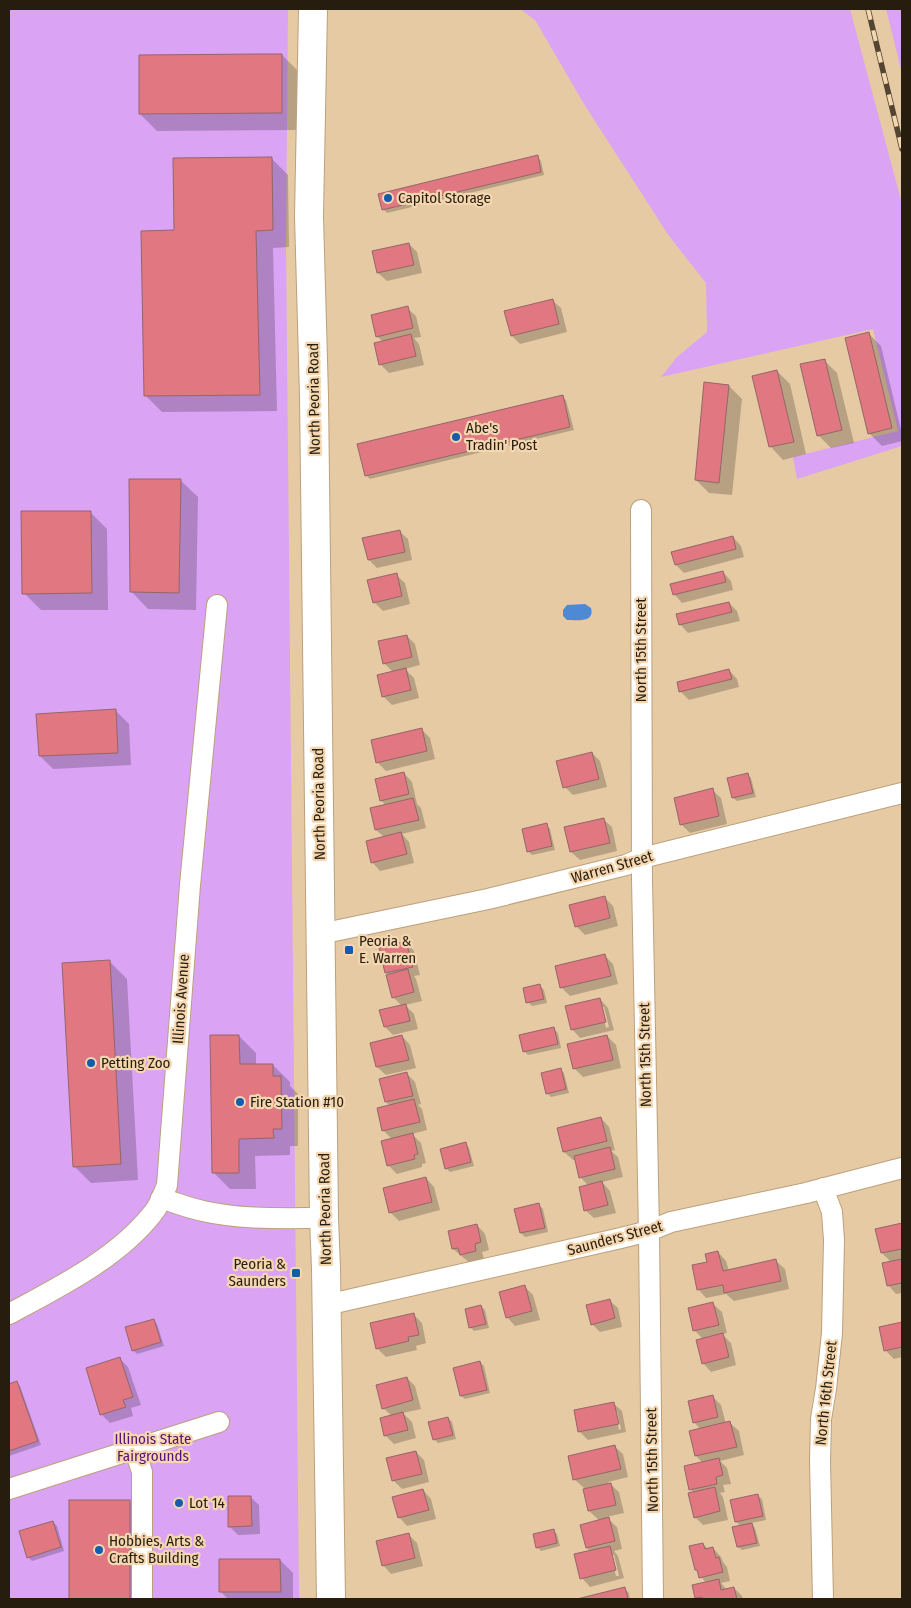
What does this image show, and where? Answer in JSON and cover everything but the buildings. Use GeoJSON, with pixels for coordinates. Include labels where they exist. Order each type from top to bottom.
{"type":"FeatureCollection","features":[{"type":"Feature","properties":{"kind":"main road","name":"North Peoria Road"},"geometry":{"type":"LineString","coordinates":[[313,9],[309,216],[314,396],[324,1218],[331,1599]]}},
{"type":"Feature","properties":{"kind":"street","name":"North 15th Street"},"geometry":{"type":"LineString","coordinates":[[641,510],[642,858],[653,1599]]}},
{"type":"Feature","properties":{"kind":"street","name":"Illinois Avenue"},"geometry":{"type":"LineString","coordinates":[[9,1314],[50,1292],[131,1238],[154,1212],[167,1185],[190,886],[217,605]]}},
{"type":"Feature","properties":{"kind":"street","name":"Warren Street"},"geometry":{"type":"LineString","coordinates":[[320,934],[488,900],[626,866],[642,858],[902,793]]}},
{"type":"Feature","properties":{"kind":"street","name":"Saunders Street"},"geometry":{"type":"LineString","coordinates":[[326,1305],[649,1231],[671,1222],[902,1168]]}},
{"type":"Feature","properties":{"kind":"street","name":"North 16th Street"},"geometry":{"type":"LineString","coordinates":[[823,1188],[832,1212],[834,1240],[832,1333],[821,1419],[823,1599]]}},
{"type":"Feature","properties":{"kind":"street"},"geometry":{"type":"LineString","coordinates":[[162,1198],[217,1214],[277,1219],[324,1218]]}},
{"type":"Feature","properties":{"kind":"street"},"geometry":{"type":"LineString","coordinates":[[9,1489],[219,1422]]}},
{"type":"Feature","properties":{"kind":"street"},"geometry":{"type":"LineString","coordinates":[[135,1450],[142,1472],[142,1599]]}},
{"type":"Feature","properties":{"kind":"green space","name":"Illinois State Fairgrounds"},"geometry":{"type":"Polygon","coordinates":[[[9,9],[288,9],[286,243],[299,1599],[9,1599],[9,9]]]}},
{"type":"Feature","properties":{"kind":"green space"},"geometry":{"type":"Polygon","coordinates":[[[520,9],[850,9],[902,204],[902,446],[797,479],[793,457],[898,431],[873,329],[661,377],[677,357],[707,332],[706,283],[669,236],[584,104],[535,20],[520,9]]]}},
{"type":"Feature","properties":{"kind":"green space"},"geometry":{"type":"Polygon","coordinates":[[[886,9],[902,9],[902,73],[886,9]]]}},
{"type":"Feature","properties":{"kind":"water"},"geometry":{"type":"Polygon","coordinates":[[[585,604],[591,608],[592,613],[588,618],[584,620],[567,620],[563,616],[563,610],[567,605],[585,604]]]}},
{"type":"Feature","properties":{"kind":"railway"},"geometry":{"type":"LineString","coordinates":[[868,9],[902,149]]}},
{"type":"Feature","properties":{"kind":"place","name":"Capitol Storage"},"geometry":{"type":"Point","coordinates":[388,198]}},
{"type":"Feature","properties":{"kind":"place","name":"Abe's Tradin' Post"},"geometry":{"type":"Point","coordinates":[456,437]}},
{"type":"Feature","properties":{"kind":"place","name":"Peoria & E. Warren"},"geometry":{"type":"Point","coordinates":[349,950]}},
{"type":"Feature","properties":{"kind":"place","name":"Petting Zoo"},"geometry":{"type":"Point","coordinates":[91,1063]}},
{"type":"Feature","properties":{"kind":"place","name":"Fire Station #10"},"geometry":{"type":"Point","coordinates":[240,1102]}},
{"type":"Feature","properties":{"kind":"place","name":"Peoria & Saunders"},"geometry":{"type":"Point","coordinates":[296,1273]}},
{"type":"Feature","properties":{"kind":"place","name":"Lot 14"},"geometry":{"type":"Point","coordinates":[179,1503]}},
{"type":"Feature","properties":{"kind":"place","name":"Hobbies, Arts & Crafts Building"},"geometry":{"type":"Point","coordinates":[99,1550]}}]}
